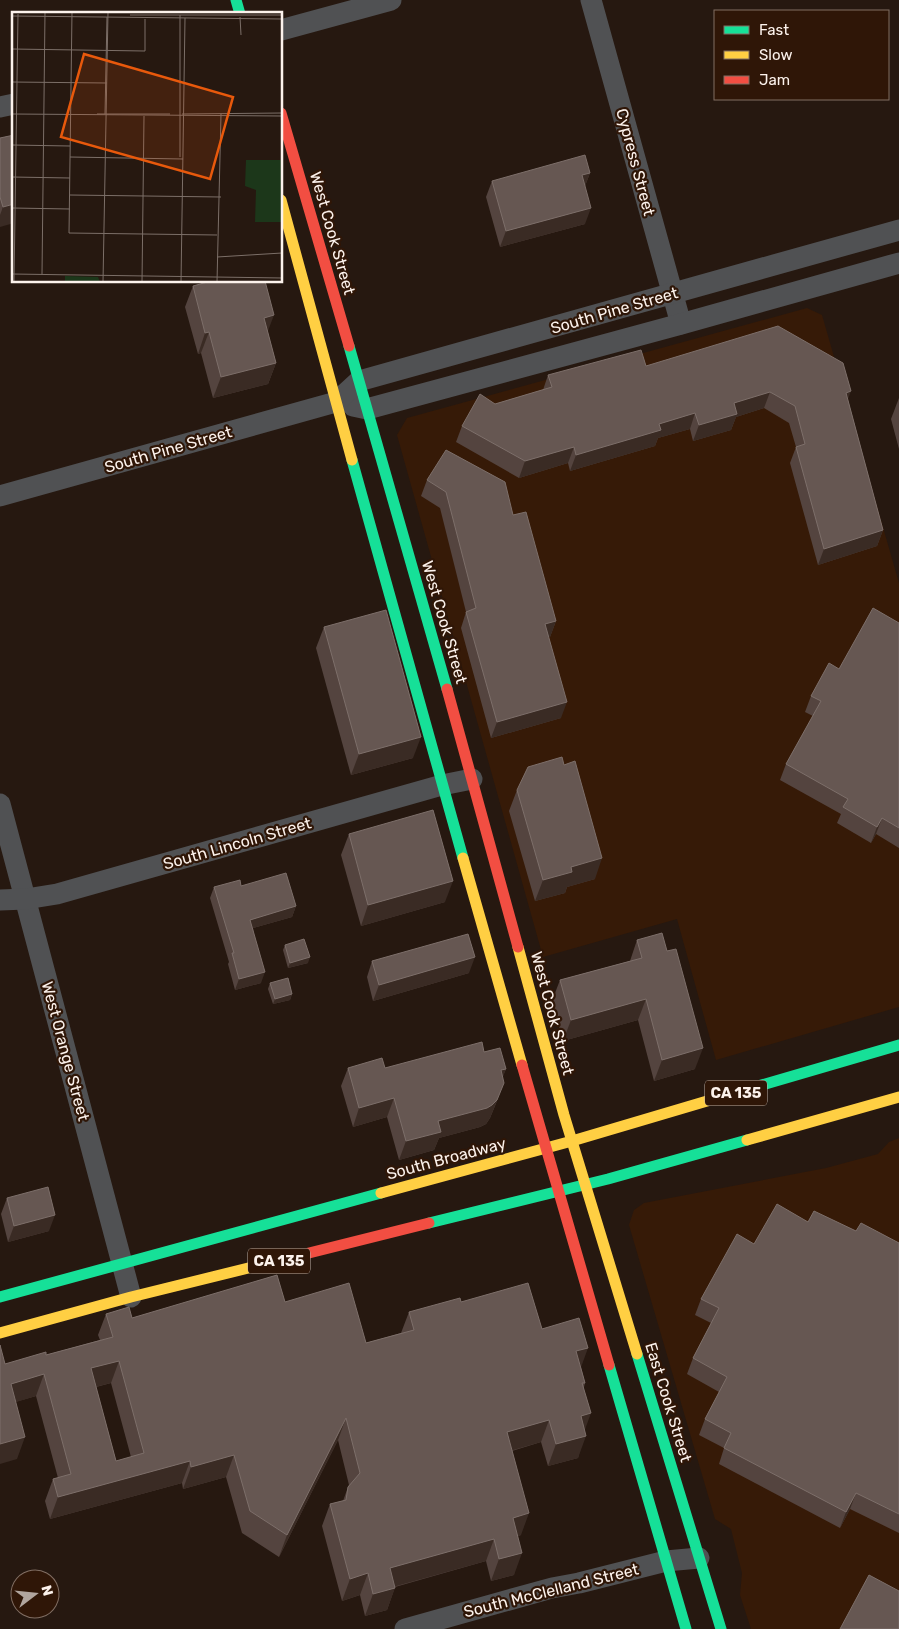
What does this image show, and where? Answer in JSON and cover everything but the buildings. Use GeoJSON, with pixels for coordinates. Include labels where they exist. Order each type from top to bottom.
{"type":"FeatureCollection","features":[{"type":"Feature","properties":{"kind":"street"},"geometry":{"type":"LineString","coordinates":[[282,30],[391,0]]}},
{"type":"Feature","properties":{"kind":"street","name":"Cypress Street"},"geometry":{"type":"LineString","coordinates":[[591,0],[681,324]]}},
{"type":"Feature","properties":{"kind":"street","name":"West Cook Street"},"geometry":{"type":"LineString","coordinates":[[282,117],[360,381],[585,1185]]}},
{"type":"Feature","properties":{"kind":"street"},"geometry":{"type":"LineString","coordinates":[[282,204],[442,785],[686,1629]]}},
{"type":"Feature","properties":{"kind":"street","name":"South Pine Street"},"geometry":{"type":"LineString","coordinates":[[0,496],[336,402],[360,381],[899,230]]}},
{"type":"Feature","properties":{"kind":"street","name":"South Pine Street"},"geometry":{"type":"LineString","coordinates":[[336,402],[367,409],[899,263]]}},
{"type":"Feature","properties":{"kind":"street","name":"South Lincoln Street"},"geometry":{"type":"LineString","coordinates":[[0,900],[26,899],[57,894],[442,785],[472,779]]}},
{"type":"Feature","properties":{"kind":"street","name":"West Orange Street"},"geometry":{"type":"LineString","coordinates":[[0,804],[131,1297]]}},
{"type":"Feature","properties":{"kind":"street","name":"South Broadway"},"geometry":{"type":"LineString","coordinates":[[0,1297],[572,1141],[899,1046]]}},
{"type":"Feature","properties":{"kind":"street","name":"CA 135"},"geometry":{"type":"LineString","coordinates":[[0,1333],[131,1297],[585,1185],[899,1096]]}},
{"type":"Feature","properties":{"kind":"street","name":"East Cook Street"},"geometry":{"type":"LineString","coordinates":[[585,1185],[721,1629]]}},
{"type":"Feature","properties":{"kind":"street","name":"South McClelland Street"},"geometry":{"type":"LineString","coordinates":[[404,1629],[552,1588],[666,1561],[700,1558]]}},
{"type":"Feature","properties":{"kind":"shaded area"},"geometry":{"type":"Polygon","coordinates":[[[807,308],[822,315],[899,583],[899,1007],[716,1060],[677,919],[543,957],[397,435],[407,418],[807,308]]]}},
{"type":"Feature","properties":{"kind":"shaded area"},"geometry":{"type":"Polygon","coordinates":[[[899,1138],[899,1629],[751,1629],[740,1595],[742,1573],[731,1529],[715,1519],[629,1225],[634,1210],[644,1203],[826,1168],[878,1154],[889,1142],[899,1138]]]}},
{"type":"Feature","properties":{"kind":"traffic: fast"},"geometry":{"type":"LineString","coordinates":[[236,0],[239,12]]}},
{"type":"Feature","properties":{"kind":"traffic: fast"},"geometry":{"type":"LineString","coordinates":[[349,346],[447,689]]}},
{"type":"Feature","properties":{"kind":"traffic: fast"},"geometry":{"type":"LineString","coordinates":[[352,460],[463,858]]}},
{"type":"Feature","properties":{"kind":"traffic: fast"},"geometry":{"type":"LineString","coordinates":[[724,1096],[899,1045]]}},
{"type":"Feature","properties":{"kind":"traffic: fast"},"geometry":{"type":"LineString","coordinates":[[429,1223],[608,1179],[747,1140]]}},
{"type":"Feature","properties":{"kind":"traffic: fast"},"geometry":{"type":"LineString","coordinates":[[0,1297],[381,1193]]}},
{"type":"Feature","properties":{"kind":"traffic: fast"},"geometry":{"type":"LineString","coordinates":[[637,1354],[721,1629]]}},
{"type":"Feature","properties":{"kind":"traffic: fast"},"geometry":{"type":"LineString","coordinates":[[609,1365],[686,1629]]}},
{"type":"Feature","properties":{"kind":"traffic: slow"},"geometry":{"type":"LineString","coordinates":[[282,204],[352,460]]}},
{"type":"Feature","properties":{"kind":"traffic: slow"},"geometry":{"type":"LineString","coordinates":[[463,858],[522,1065]]}},
{"type":"Feature","properties":{"kind":"traffic: slow"},"geometry":{"type":"LineString","coordinates":[[518,947],[564,1115],[637,1354]]}},
{"type":"Feature","properties":{"kind":"traffic: slow"},"geometry":{"type":"LineString","coordinates":[[381,1193],[572,1141],[724,1096]]}},
{"type":"Feature","properties":{"kind":"traffic: slow"},"geometry":{"type":"LineString","coordinates":[[747,1140],[899,1097]]}},
{"type":"Feature","properties":{"kind":"traffic: slow"},"geometry":{"type":"LineString","coordinates":[[0,1333],[131,1297],[269,1263]]}},
{"type":"Feature","properties":{"kind":"traffic: jam"},"geometry":{"type":"LineString","coordinates":[[282,116],[349,346]]}},
{"type":"Feature","properties":{"kind":"traffic: jam"},"geometry":{"type":"LineString","coordinates":[[447,689],[518,947]]}},
{"type":"Feature","properties":{"kind":"traffic: jam"},"geometry":{"type":"LineString","coordinates":[[522,1065],[609,1365]]}},
{"type":"Feature","properties":{"kind":"traffic: jam"},"geometry":{"type":"LineString","coordinates":[[269,1263],[429,1223]]}}]}
